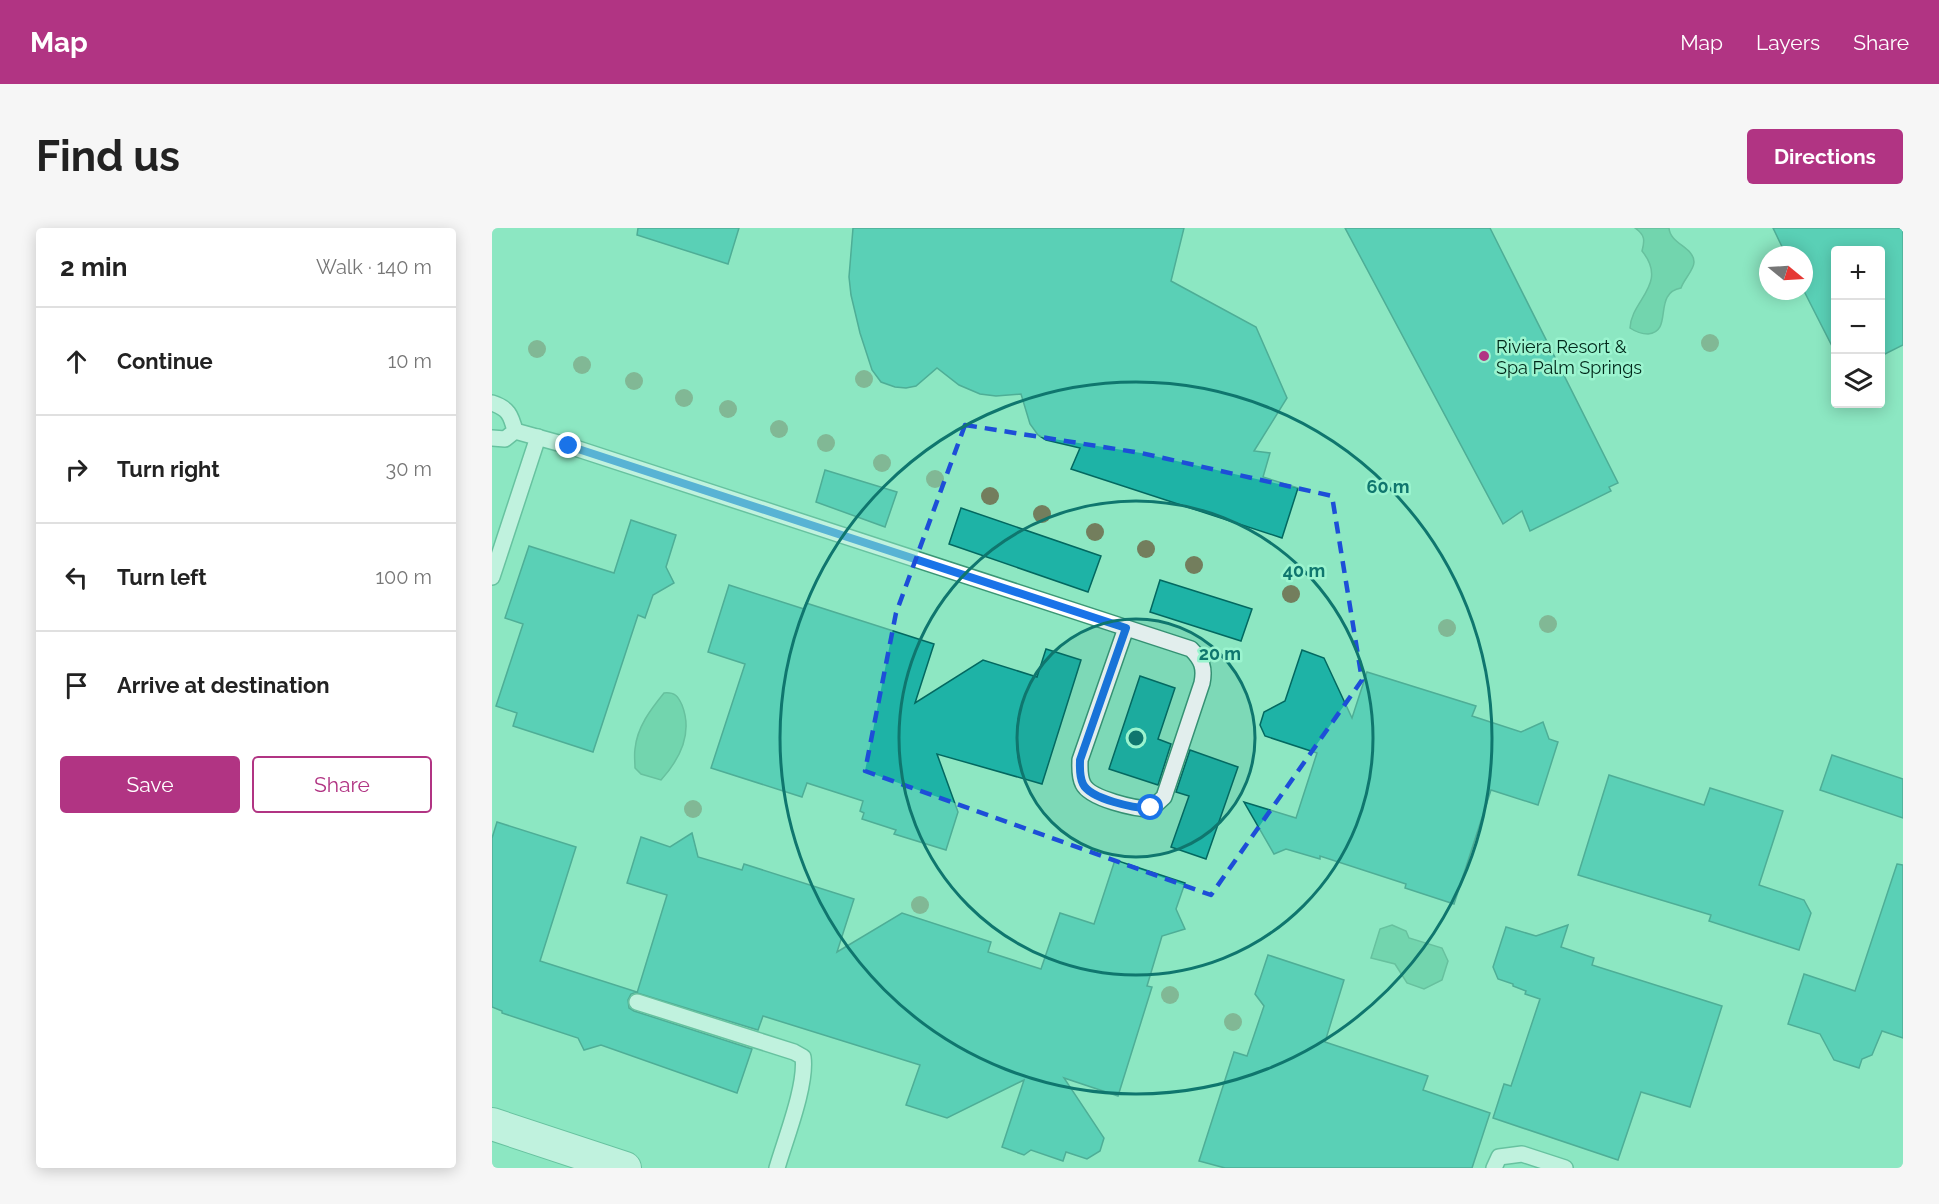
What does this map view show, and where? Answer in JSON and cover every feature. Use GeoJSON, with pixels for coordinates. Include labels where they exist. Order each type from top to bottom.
{"type":"FeatureCollection","features":[{"type":"Feature","properties":{"kind":"street"},"geometry":{"type":"LineString","coordinates":[[492,1124],[625,1168]]}},
{"type":"Feature","properties":{"kind":"lane"},"geometry":{"type":"LineString","coordinates":[[492,403],[510,413],[515,430]]}},
{"type":"Feature","properties":{"kind":"lane"},"geometry":{"type":"LineString","coordinates":[[515,430],[1191,649],[1200,658],[1204,671],[1164,796],[1151,808],[1140,809],[1095,795],[1083,786],[1080,774],[1080,760],[1126,628]]}},
{"type":"Feature","properties":{"kind":"lane"},"geometry":{"type":"LineString","coordinates":[[492,438],[505,439],[515,430]]}},
{"type":"Feature","properties":{"kind":"lane"},"geometry":{"type":"LineString","coordinates":[[492,577],[538,437]]}},
{"type":"Feature","properties":{"kind":"lane"},"geometry":{"type":"LineString","coordinates":[[637,1002],[794,1052],[803,1058],[802,1082],[777,1168]]}},
{"type":"Feature","properties":{"kind":"lane"},"geometry":{"type":"LineString","coordinates":[[1494,1168],[1499,1157],[1522,1154],[1565,1168]]}},
{"type":"Feature","properties":{"kind":"highlighted area"},"geometry":{"type":"Polygon","coordinates":[[[965,425],[1141,453],[1332,496],[1362,680],[1211,895],[865,771],[896,613],[965,425]]]}},
{"type":"Feature","properties":{"kind":"shaded area"},"geometry":{"type":"Polygon","coordinates":[[[1635,228],[1669,228],[1673,238],[1690,253],[1694,262],[1681,288],[1672,291],[1667,297],[1660,327],[1656,332],[1648,334],[1630,328],[1632,318],[1650,282],[1652,273],[1642,251],[1643,238],[1635,228]]]}},
{"type":"Feature","properties":{"kind":"shaded area"},"geometry":{"type":"Polygon","coordinates":[[[664,693],[676,695],[679,699],[686,726],[679,754],[661,780],[641,774],[635,768],[635,754],[636,741],[642,726],[664,693]]]}},
{"type":"Feature","properties":{"kind":"shaded area"},"geometry":{"type":"Polygon","coordinates":[[[1392,925],[1406,931],[1409,938],[1442,948],[1448,961],[1442,980],[1424,989],[1407,983],[1395,964],[1371,958],[1380,929],[1392,925]]]}},
{"type":"Feature","properties":{"kind":"building"},"geometry":{"type":"Polygon","coordinates":[[[638,228],[739,228],[728,264],[637,235],[638,228]]]}},
{"type":"Feature","properties":{"kind":"building"},"geometry":{"type":"Polygon","coordinates":[[[853,228],[1184,228],[1171,281],[1256,327],[1287,398],[1254,451],[1270,453],[1263,477],[1298,488],[1282,538],[1071,469],[1080,448],[1046,440],[1038,435],[1030,424],[1021,394],[996,396],[980,394],[959,385],[937,368],[916,386],[895,387],[881,382],[872,370],[851,295],[849,277],[853,228]]]}},
{"type":"Feature","properties":{"kind":"building","name":"Riviera Resort & Spa Palm Springs"},"geometry":{"type":"Polygon","coordinates":[[[1345,228],[1490,228],[1618,483],[1609,487],[1611,491],[1530,531],[1522,511],[1503,524],[1345,228]]]}},
{"type":"Feature","properties":{"kind":"building"},"geometry":{"type":"Polygon","coordinates":[[[1773,228],[1903,228],[1903,345],[1885,354],[1885,246],[1831,246],[1831,344],[1809,300],[1813,300],[1813,246],[1782,246],[1773,228]]]}},
{"type":"Feature","properties":{"kind":"building"},"geometry":{"type":"Polygon","coordinates":[[[825,470],[897,492],[885,527],[816,502],[825,470]]]}},
{"type":"Feature","properties":{"kind":"building"},"geometry":{"type":"Polygon","coordinates":[[[961,508],[1101,556],[1088,592],[949,544],[961,508]]]}},
{"type":"Feature","properties":{"kind":"building"},"geometry":{"type":"Polygon","coordinates":[[[631,520],[676,535],[666,567],[674,583],[653,595],[645,618],[638,615],[593,752],[513,726],[517,713],[496,706],[523,624],[505,618],[529,546],[614,573],[631,520]]]}},
{"type":"Feature","properties":{"kind":"building"},"geometry":{"type":"Polygon","coordinates":[[[1160,580],[1252,609],[1241,641],[1150,612],[1160,580]]]}},
{"type":"Feature","properties":{"kind":"building"},"geometry":{"type":"Polygon","coordinates":[[[729,585],[804,609],[806,603],[934,644],[915,703],[983,660],[1037,677],[1046,649],[1081,660],[1042,784],[937,754],[958,812],[946,850],[894,834],[896,830],[862,819],[864,813],[860,811],[863,801],[807,783],[802,797],[711,768],[745,664],[708,652],[729,585]]]}},
{"type":"Feature","properties":{"kind":"building"},"geometry":{"type":"Polygon","coordinates":[[[1302,650],[1324,658],[1352,718],[1367,672],[1476,706],[1472,716],[1521,732],[1543,722],[1549,739],[1558,742],[1538,805],[1491,790],[1454,904],[1405,888],[1406,884],[1320,856],[1320,859],[1286,849],[1274,854],[1244,802],[1296,818],[1317,753],[1265,736],[1260,725],[1264,712],[1285,701],[1302,650]]]}},
{"type":"Feature","properties":{"kind":"building"},"geometry":{"type":"Polygon","coordinates":[[[1140,676],[1175,688],[1158,739],[1171,744],[1158,785],[1109,769],[1140,676]]]}},
{"type":"Feature","properties":{"kind":"building"},"geometry":{"type":"Polygon","coordinates":[[[1190,750],[1238,767],[1206,859],[1171,847],[1189,796],[1176,792],[1190,750]]]}},
{"type":"Feature","properties":{"kind":"building"},"geometry":{"type":"Polygon","coordinates":[[[1832,755],[1903,779],[1903,818],[1820,790],[1832,755]]]}},
{"type":"Feature","properties":{"kind":"building"},"geometry":{"type":"Polygon","coordinates":[[[1609,775],[1704,805],[1710,788],[1783,811],[1759,885],[1804,900],[1811,913],[1799,950],[1709,921],[1711,915],[1578,875],[1609,775]]]}},
{"type":"Feature","properties":{"kind":"building"},"geometry":{"type":"Polygon","coordinates":[[[497,822],[576,847],[540,961],[637,992],[631,994],[628,1000],[629,1008],[634,1011],[752,1049],[737,1093],[601,1045],[584,1050],[578,1038],[502,1013],[492,1007],[492,838],[497,822]]]}},
{"type":"Feature","properties":{"kind":"building"},"geometry":{"type":"Polygon","coordinates":[[[692,833],[698,857],[742,870],[744,864],[854,899],[837,952],[902,913],[991,942],[988,952],[1041,969],[1060,913],[1094,924],[1115,860],[1185,883],[1176,909],[1185,929],[1162,936],[1147,986],[1152,987],[1118,1096],[1064,1078],[1104,1138],[1100,1151],[1087,1159],[1066,1152],[1063,1161],[1031,1150],[1024,1155],[1002,1147],[1024,1080],[947,1118],[906,1105],[920,1065],[763,1016],[758,1030],[637,993],[667,895],[627,883],[641,837],[670,847],[692,833]]]}},
{"type":"Feature","properties":{"kind":"building"},"geometry":{"type":"Polygon","coordinates":[[[1897,864],[1903,865],[1903,1038],[1882,1031],[1872,1055],[1862,1059],[1859,1068],[1834,1060],[1820,1034],[1788,1024],[1804,974],[1855,991],[1897,864]]]}},
{"type":"Feature","properties":{"kind":"building"},"geometry":{"type":"Polygon","coordinates":[[[1568,925],[1561,947],[1594,958],[1592,965],[1722,1006],[1690,1107],[1641,1092],[1618,1160],[1493,1118],[1504,1084],[1511,1086],[1540,999],[1525,994],[1526,991],[1513,984],[1498,979],[1493,967],[1506,927],[1536,936],[1568,925]]]}},
{"type":"Feature","properties":{"kind":"building"},"geometry":{"type":"Polygon","coordinates":[[[1268,955],[1344,980],[1325,1042],[1428,1076],[1423,1090],[1490,1113],[1472,1168],[1225,1168],[1199,1161],[1234,1052],[1247,1056],[1264,1006],[1255,994],[1268,955]]]}},
{"type":"Feature","properties":{"kind":"place","name":"Riviera Resort & Spa Palm Springs"},"geometry":{"type":"Point","coordinates":[1484,356]}},
{"type":"Feature","properties":{"kind":"route"},"geometry":{"type":"LineString","coordinates":[[569,446],[1126,628],[1080,760],[1080,774],[1083,786],[1095,795],[1140,809],[1151,808]]}}]}
